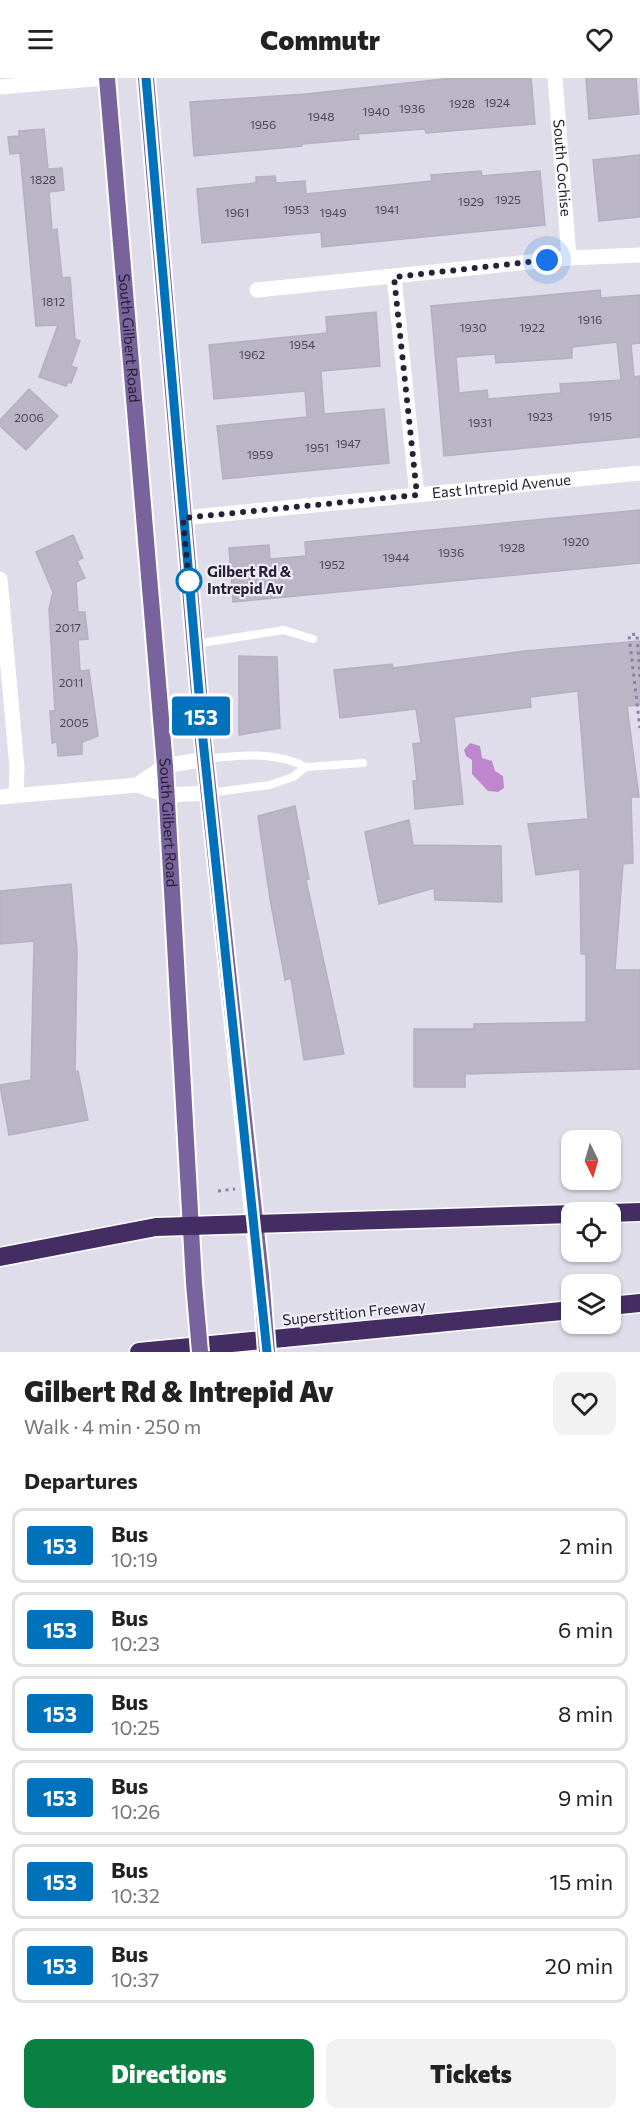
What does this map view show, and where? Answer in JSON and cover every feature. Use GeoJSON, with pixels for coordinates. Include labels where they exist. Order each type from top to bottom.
{"type":"FeatureCollection","features":[{"type":"Feature","properties":{"kind":"highway"},"geometry":{"type":"LineString","coordinates":[[621,1213],[640,1212]]}},
{"type":"Feature","properties":{"kind":"highway"},"geometry":{"type":"LineString","coordinates":[[0,1257],[156,1227],[256,1222],[561,1214]]}},
{"type":"Feature","properties":{"kind":"highway"},"geometry":{"type":"LineString","coordinates":[[621,1305],[640,1303]]}},
{"type":"Feature","properties":{"kind":"highway","name":"Superstition Freeway"},"geometry":{"type":"LineString","coordinates":[[139,1352],[561,1311]]}},
{"type":"Feature","properties":{"kind":"main road","name":"South Gilbert Road"},"geometry":{"type":"LineString","coordinates":[[106,78],[165,766],[189,1225],[200,1352]]}},
{"type":"Feature","properties":{"kind":"main road"},"geometry":{"type":"LineString","coordinates":[[146,78],[205,759],[256,1222],[267,1352]]}},
{"type":"Feature","properties":{"kind":"street"},"geometry":{"type":"LineString","coordinates":[[0,87],[106,78]]}},
{"type":"Feature","properties":{"kind":"street","name":"South Cochise"},"geometry":{"type":"LineString","coordinates":[[555,78],[568,258]]}},
{"type":"Feature","properties":{"kind":"street"},"geometry":{"type":"LineString","coordinates":[[257,290],[568,258],[640,255]]}},
{"type":"Feature","properties":{"kind":"street"},"geometry":{"type":"LineString","coordinates":[[394,277],[417,495]]}},
{"type":"Feature","properties":{"kind":"street","name":"East Intrepid Avenue"},"geometry":{"type":"LineString","coordinates":[[183,518],[640,473]]}},
{"type":"Feature","properties":{"kind":"street"},"geometry":{"type":"LineString","coordinates":[[0,579],[16,795]]}},
{"type":"Feature","properties":{"kind":"street"},"geometry":{"type":"LineString","coordinates":[[137,785],[165,766],[205,759]]}},
{"type":"Feature","properties":{"kind":"street"},"geometry":{"type":"LineString","coordinates":[[0,797],[137,785],[166,795],[209,793]]}},
{"type":"Feature","properties":{"kind":"lane"},"geometry":{"type":"LineString","coordinates":[[195,644],[284,630],[313,639]]}},
{"type":"Feature","properties":{"kind":"lane"},"geometry":{"type":"LineString","coordinates":[[205,759],[236,755],[289,758],[306,767],[363,763]]}},
{"type":"Feature","properties":{"kind":"lane"},"geometry":{"type":"LineString","coordinates":[[209,793],[270,785],[293,777],[306,767]]}},
{"type":"Feature","properties":{"kind":"path"},"geometry":{"type":"LineString","coordinates":[[640,677],[637,634],[629,635],[640,729]]}},
{"type":"Feature","properties":{"kind":"path"},"geometry":{"type":"LineString","coordinates":[[218,1191],[237,1189]]}},
{"type":"Feature","properties":{"kind":"shaded area"},"geometry":{"type":"Polygon","coordinates":[[[470,743],[480,746],[482,758],[492,761],[495,771],[503,776],[504,788],[498,792],[488,791],[472,774],[472,760],[466,756],[464,750],[470,743]]]}},
{"type":"Feature","properties":{"kind":"building"},"geometry":{"type":"Polygon","coordinates":[[[453,78],[531,78],[535,124],[426,133],[425,129],[358,134],[359,139],[194,156],[190,102],[306,94],[453,78]]]}},
{"type":"Feature","properties":{"kind":"building"},"geometry":{"type":"Polygon","coordinates":[[[586,78],[636,78],[639,114],[589,119],[586,78]]]}},
{"type":"Feature","properties":{"kind":"building"},"geometry":{"type":"Polygon","coordinates":[[[44,129],[48,169],[62,168],[64,190],[49,192],[52,230],[57,229],[62,278],[70,277],[75,339],[80,341],[71,366],[77,368],[71,383],[68,382],[66,386],[39,377],[58,325],[36,326],[20,153],[10,154],[8,137],[19,136],[19,131],[44,129]]]}},
{"type":"Feature","properties":{"kind":"building"},"geometry":{"type":"Polygon","coordinates":[[[640,155],[640,217],[599,221],[593,160],[640,155]]]}},
{"type":"Feature","properties":{"kind":"building"},"geometry":{"type":"Polygon","coordinates":[[[481,171],[482,176],[540,171],[545,225],[322,247],[321,232],[202,243],[197,189],[256,183],[256,177],[275,176],[276,183],[305,181],[306,194],[432,181],[431,175],[481,171]]]}},
{"type":"Feature","properties":{"kind":"building"},"geometry":{"type":"Polygon","coordinates":[[[600,290],[601,298],[640,295],[640,343],[631,344],[634,377],[640,376],[640,437],[444,456],[431,306],[600,290]],[[617,342],[572,347],[572,358],[496,363],[495,354],[456,357],[459,393],[487,390],[488,399],[561,393],[560,384],[621,380],[617,342]]]}},
{"type":"Feature","properties":{"kind":"building"},"geometry":{"type":"Polygon","coordinates":[[[376,312],[380,366],[321,371],[324,414],[384,409],[389,463],[223,479],[217,426],[307,417],[305,391],[214,399],[209,345],[327,333],[326,317],[376,312]]]}},
{"type":"Feature","properties":{"kind":"building"},"geometry":{"type":"Polygon","coordinates":[[[29,389],[58,416],[26,450],[0,426],[0,420],[29,389]]]}},
{"type":"Feature","properties":{"kind":"building"},"geometry":{"type":"Polygon","coordinates":[[[640,510],[640,563],[233,602],[229,548],[269,545],[270,559],[306,556],[305,542],[640,510]]]}},
{"type":"Feature","properties":{"kind":"building"},"geometry":{"type":"Polygon","coordinates":[[[73,535],[83,558],[77,561],[85,578],[76,582],[78,612],[85,612],[88,639],[78,640],[80,671],[89,670],[98,736],[82,742],[82,754],[58,756],[57,742],[52,743],[50,711],[55,711],[49,609],[53,592],[36,552],[73,535]]]}},
{"type":"Feature","properties":{"kind":"building"},"geometry":{"type":"Polygon","coordinates":[[[640,641],[640,705],[627,706],[639,797],[631,797],[633,863],[623,864],[615,970],[640,970],[640,1069],[465,1074],[465,1087],[414,1087],[414,1029],[474,1029],[474,1024],[586,1022],[586,954],[581,954],[580,869],[536,875],[528,824],[588,819],[578,691],[530,697],[531,707],[454,717],[463,804],[415,809],[413,781],[417,781],[413,744],[421,743],[416,709],[340,718],[334,670],[392,664],[393,668],[525,651],[640,641]]]}},
{"type":"Feature","properties":{"kind":"building"},"geometry":{"type":"Polygon","coordinates":[[[239,656],[277,657],[280,728],[239,735],[239,656]]]}},
{"type":"Feature","properties":{"kind":"building"},"geometry":{"type":"Polygon","coordinates":[[[295,806],[309,879],[306,880],[344,1054],[304,1060],[291,978],[285,980],[258,816],[295,806]]]}},
{"type":"Feature","properties":{"kind":"building"},"geometry":{"type":"Polygon","coordinates":[[[409,820],[413,845],[501,846],[502,902],[435,900],[434,888],[379,904],[365,832],[409,820]]]}},
{"type":"Feature","properties":{"kind":"building"},"geometry":{"type":"Polygon","coordinates":[[[71,884],[77,951],[75,1072],[78,1071],[88,1120],[9,1135],[0,1085],[31,1080],[34,941],[0,944],[0,891],[71,884]]]}},
{"type":"Feature","properties":{"kind":"bus line","name":"153"},"geometry":{"type":"LineString","coordinates":[[146,78],[203,740],[256,1222],[267,1352]]}},
{"type":"Feature","properties":{"kind":"place","name":"Gilbert Rd & Intrepid Av"},"geometry":{"type":"Point","coordinates":[189,581]}},
{"type":"Feature","properties":{"kind":"route"},"geometry":{"type":"LineString","coordinates":[[189,581],[189,584],[183,518],[417,495],[394,277],[547,260]]}}]}
